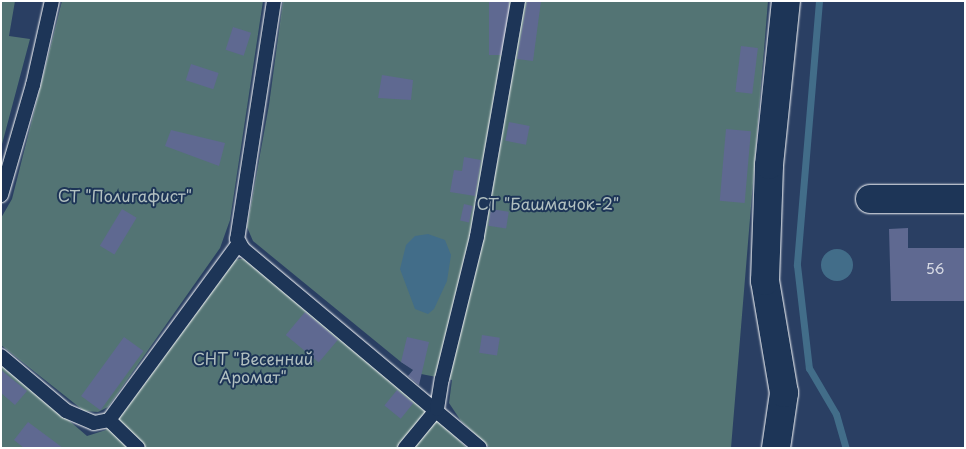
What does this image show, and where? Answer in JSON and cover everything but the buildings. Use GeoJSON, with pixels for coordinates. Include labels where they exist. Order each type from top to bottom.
{"type":"FeatureCollection","features":[{"type":"Feature","properties":{"kind":"street"},"geometry":{"type":"LineString","coordinates":[[776,448],[784,393],[765,281],[769,165],[786,1]]}},
{"type":"Feature","properties":{"kind":"street"},"geometry":{"type":"LineString","coordinates":[[870,199],[965,199]]}},
{"type":"Feature","properties":{"kind":"lane"},"geometry":{"type":"LineString","coordinates":[[1,195],[33,85],[52,1]]}},
{"type":"Feature","properties":{"kind":"lane"},"geometry":{"type":"LineString","coordinates":[[109,420],[239,243],[238,230],[274,1]]}},
{"type":"Feature","properties":{"kind":"lane"},"geometry":{"type":"LineString","coordinates":[[405,448],[438,409],[442,379],[477,236],[518,1]]}},
{"type":"Feature","properties":{"kind":"lane"},"geometry":{"type":"LineString","coordinates":[[239,243],[438,409],[480,448]]}},
{"type":"Feature","properties":{"kind":"lane"},"geometry":{"type":"LineString","coordinates":[[1,356],[66,411],[83,420],[109,420],[138,448]]}},
{"type":"Feature","properties":{"kind":"green space"},"geometry":{"type":"Polygon","coordinates":[[[1,1],[15,1],[9,36],[30,39],[1,148],[1,1]]]}},
{"type":"Feature","properties":{"kind":"green space","name":"СТ \"Полигафист\""},"geometry":{"type":"Polygon","coordinates":[[[62,1],[263,1],[230,220],[220,248],[108,407],[98,412],[84,411],[1,345],[1,218],[12,199],[62,1]]]}},
{"type":"Feature","properties":{"kind":"green space","name":"СТ \"Башмачок-2\""},"geometry":{"type":"Polygon","coordinates":[[[283,1],[768,1],[731,448],[490,448],[461,421],[449,403],[452,380],[421,374],[401,362],[253,241],[247,227],[269,105],[283,1]]]}},
{"type":"Feature","properties":{"kind":"green space","name":"СНТ \"Весенний Аромат\""},"geometry":{"type":"Polygon","coordinates":[[[247,258],[420,402],[467,448],[1,448],[1,362],[87,436],[106,430],[233,260],[247,258]]]}},
{"type":"Feature","properties":{"kind":"water"},"geometry":{"type":"Polygon","coordinates":[[[428,234],[445,240],[451,255],[447,281],[434,309],[428,314],[415,309],[400,269],[406,245],[415,236],[428,234]]]}},
{"type":"Feature","properties":{"kind":"water"},"geometry":{"type":"Polygon","coordinates":[[[837,249],[848,254],[853,265],[848,276],[837,281],[826,276],[821,265],[826,254],[837,249]]]}},
{"type":"Feature","properties":{"kind":"waterway"},"geometry":{"type":"LineString","coordinates":[[819,1],[797,265],[809,368],[836,414],[846,448]]}}]}
